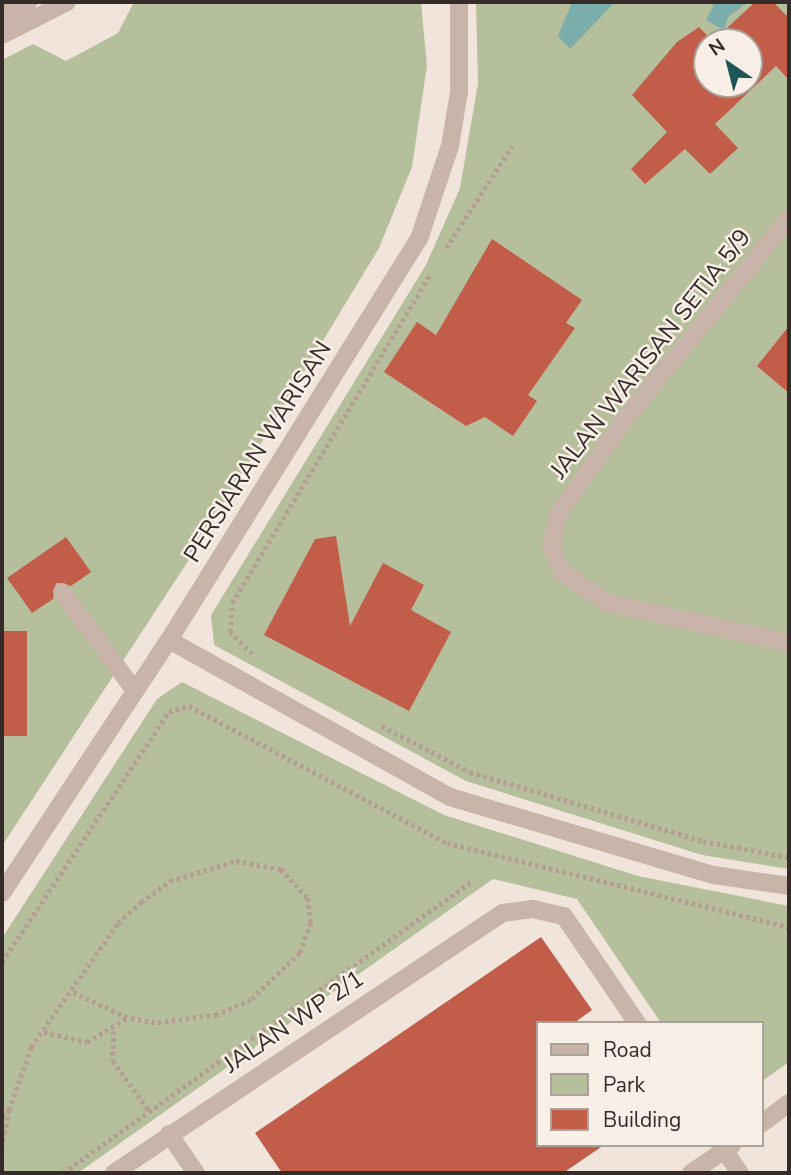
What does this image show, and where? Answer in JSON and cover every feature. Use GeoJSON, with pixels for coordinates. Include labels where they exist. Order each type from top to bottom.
{"type":"FeatureCollection","features":[{"type":"Feature","properties":{"kind":"street"},"geometry":{"type":"LineString","coordinates":[[2,16],[29,2]]}},
{"type":"Feature","properties":{"kind":"street"},"geometry":{"type":"LineString","coordinates":[[2,35],[67,2]]}},
{"type":"Feature","properties":{"kind":"street","name":"PERSIARAN WARISAN"},"geometry":{"type":"LineString","coordinates":[[2,893],[169,640],[420,236],[450,146],[459,92],[459,2]]}},
{"type":"Feature","properties":{"kind":"street","name":"JALAN WARISAN SETIA 5/9"},"geometry":{"type":"LineString","coordinates":[[789,218],[624,420],[558,514],[551,546],[562,572],[608,603],[789,643]]}},
{"type":"Feature","properties":{"kind":"street"},"geometry":{"type":"LineString","coordinates":[[62,592],[135,691]]}},
{"type":"Feature","properties":{"kind":"street"},"geometry":{"type":"LineString","coordinates":[[169,640],[450,797],[714,875],[789,886]]}},
{"type":"Feature","properties":{"kind":"street","name":"JALAN WP 2/1"},"geometry":{"type":"LineString","coordinates":[[114,1173],[503,913],[533,909],[564,916],[636,1021]]}},
{"type":"Feature","properties":{"kind":"street"},"geometry":{"type":"LineString","coordinates":[[763,1122],[789,1103]]}},
{"type":"Feature","properties":{"kind":"street"},"geometry":{"type":"LineString","coordinates":[[169,1134],[196,1173]]}},
{"type":"Feature","properties":{"kind":"street"},"geometry":{"type":"LineString","coordinates":[[691,1173],[726,1147],[740,1173]]}},
{"type":"Feature","properties":{"kind":"path"},"geometry":{"type":"LineString","coordinates":[[439,260],[512,146]]}},
{"type":"Feature","properties":{"kind":"path"},"geometry":{"type":"LineString","coordinates":[[265,663],[230,632],[232,603],[432,271]]}},
{"type":"Feature","properties":{"kind":"path"},"geometry":{"type":"LineString","coordinates":[[2,962],[169,712]]}},
{"type":"Feature","properties":{"kind":"path"},"geometry":{"type":"LineString","coordinates":[[368,719],[470,772],[703,841],[789,857]]}},
{"type":"Feature","properties":{"kind":"path"},"geometry":{"type":"LineString","coordinates":[[2,1147],[22,1065],[74,993],[118,923],[170,881],[236,861],[281,869],[298,880],[308,898],[311,923],[300,953],[277,980],[217,1015],[155,1023],[127,1018],[74,993]]}},
{"type":"Feature","properties":{"kind":"path"},"geometry":{"type":"LineString","coordinates":[[63,1173],[470,883]]}},
{"type":"Feature","properties":{"kind":"path"},"geometry":{"type":"LineString","coordinates":[[44,1032],[74,1042],[114,1031],[127,1018]]}},
{"type":"Feature","properties":{"kind":"path"},"geometry":{"type":"LineString","coordinates":[[114,1031],[113,1061],[149,1111]]}},
{"type":"Feature","properties":{"kind":"path"},"geometry":{"type":"LineString","coordinates":[[2,1116],[9,1110]]}},
{"type":"Feature","properties":{"kind":"green space"},"geometry":{"type":"Polygon","coordinates":[[[134,2],[421,2],[427,66],[412,167],[379,248],[211,526],[2,846],[2,60],[33,44],[66,61],[118,33],[134,2]]]}},
{"type":"Feature","properties":{"kind":"green space"},"geometry":{"type":"Polygon","coordinates":[[[476,2],[789,2],[789,869],[702,855],[466,781],[214,645],[211,615],[426,265],[460,188],[478,83],[476,2]]]}},
{"type":"Feature","properties":{"kind":"green space"},"geometry":{"type":"Polygon","coordinates":[[[182,682],[444,815],[638,876],[789,906],[789,1062],[763,1081],[763,1021],[660,1021],[577,899],[493,879],[78,1173],[2,1173],[2,938],[157,699],[182,682]]]}},
{"type":"Feature","properties":{"kind":"water"},"geometry":{"type":"Polygon","coordinates":[[[572,2],[615,2],[570,49],[558,36],[572,2]]]}},
{"type":"Feature","properties":{"kind":"water"},"geometry":{"type":"Polygon","coordinates":[[[715,2],[748,2],[728,17],[725,28],[706,20],[715,2]]]}},
{"type":"Feature","properties":{"kind":"building"},"geometry":{"type":"Polygon","coordinates":[[[755,2],[773,2],[789,18],[789,80],[776,66],[763,78],[763,28],[727,28],[755,2]]]}},
{"type":"Feature","properties":{"kind":"building"},"geometry":{"type":"Polygon","coordinates":[[[693,31],[693,98],[742,98],[715,124],[738,148],[710,174],[685,149],[645,184],[631,169],[667,132],[632,95],[677,42],[693,31]]]}},
{"type":"Feature","properties":{"kind":"building"},"geometry":{"type":"Polygon","coordinates":[[[492,239],[582,300],[566,323],[575,328],[528,395],[537,401],[513,436],[485,417],[466,426],[384,372],[417,322],[436,335],[492,239]]]}},
{"type":"Feature","properties":{"kind":"building"},"geometry":{"type":"Polygon","coordinates":[[[789,326],[789,393],[757,366],[789,326]]]}},
{"type":"Feature","properties":{"kind":"building"},"geometry":{"type":"Polygon","coordinates":[[[336,536],[350,626],[383,563],[424,585],[411,610],[451,632],[409,711],[264,635],[315,539],[336,536]]]}},
{"type":"Feature","properties":{"kind":"building"},"geometry":{"type":"Polygon","coordinates":[[[66,537],[91,572],[71,586],[56,583],[53,599],[32,613],[7,578],[66,537]]]}},
{"type":"Feature","properties":{"kind":"building"},"geometry":{"type":"Polygon","coordinates":[[[2,631],[27,631],[27,736],[2,736],[2,631]]]}},
{"type":"Feature","properties":{"kind":"building"},"geometry":{"type":"Polygon","coordinates":[[[541,937],[592,1010],[577,1021],[536,1021],[536,1147],[601,1147],[563,1173],[282,1173],[255,1133],[541,937]]]}}]}
